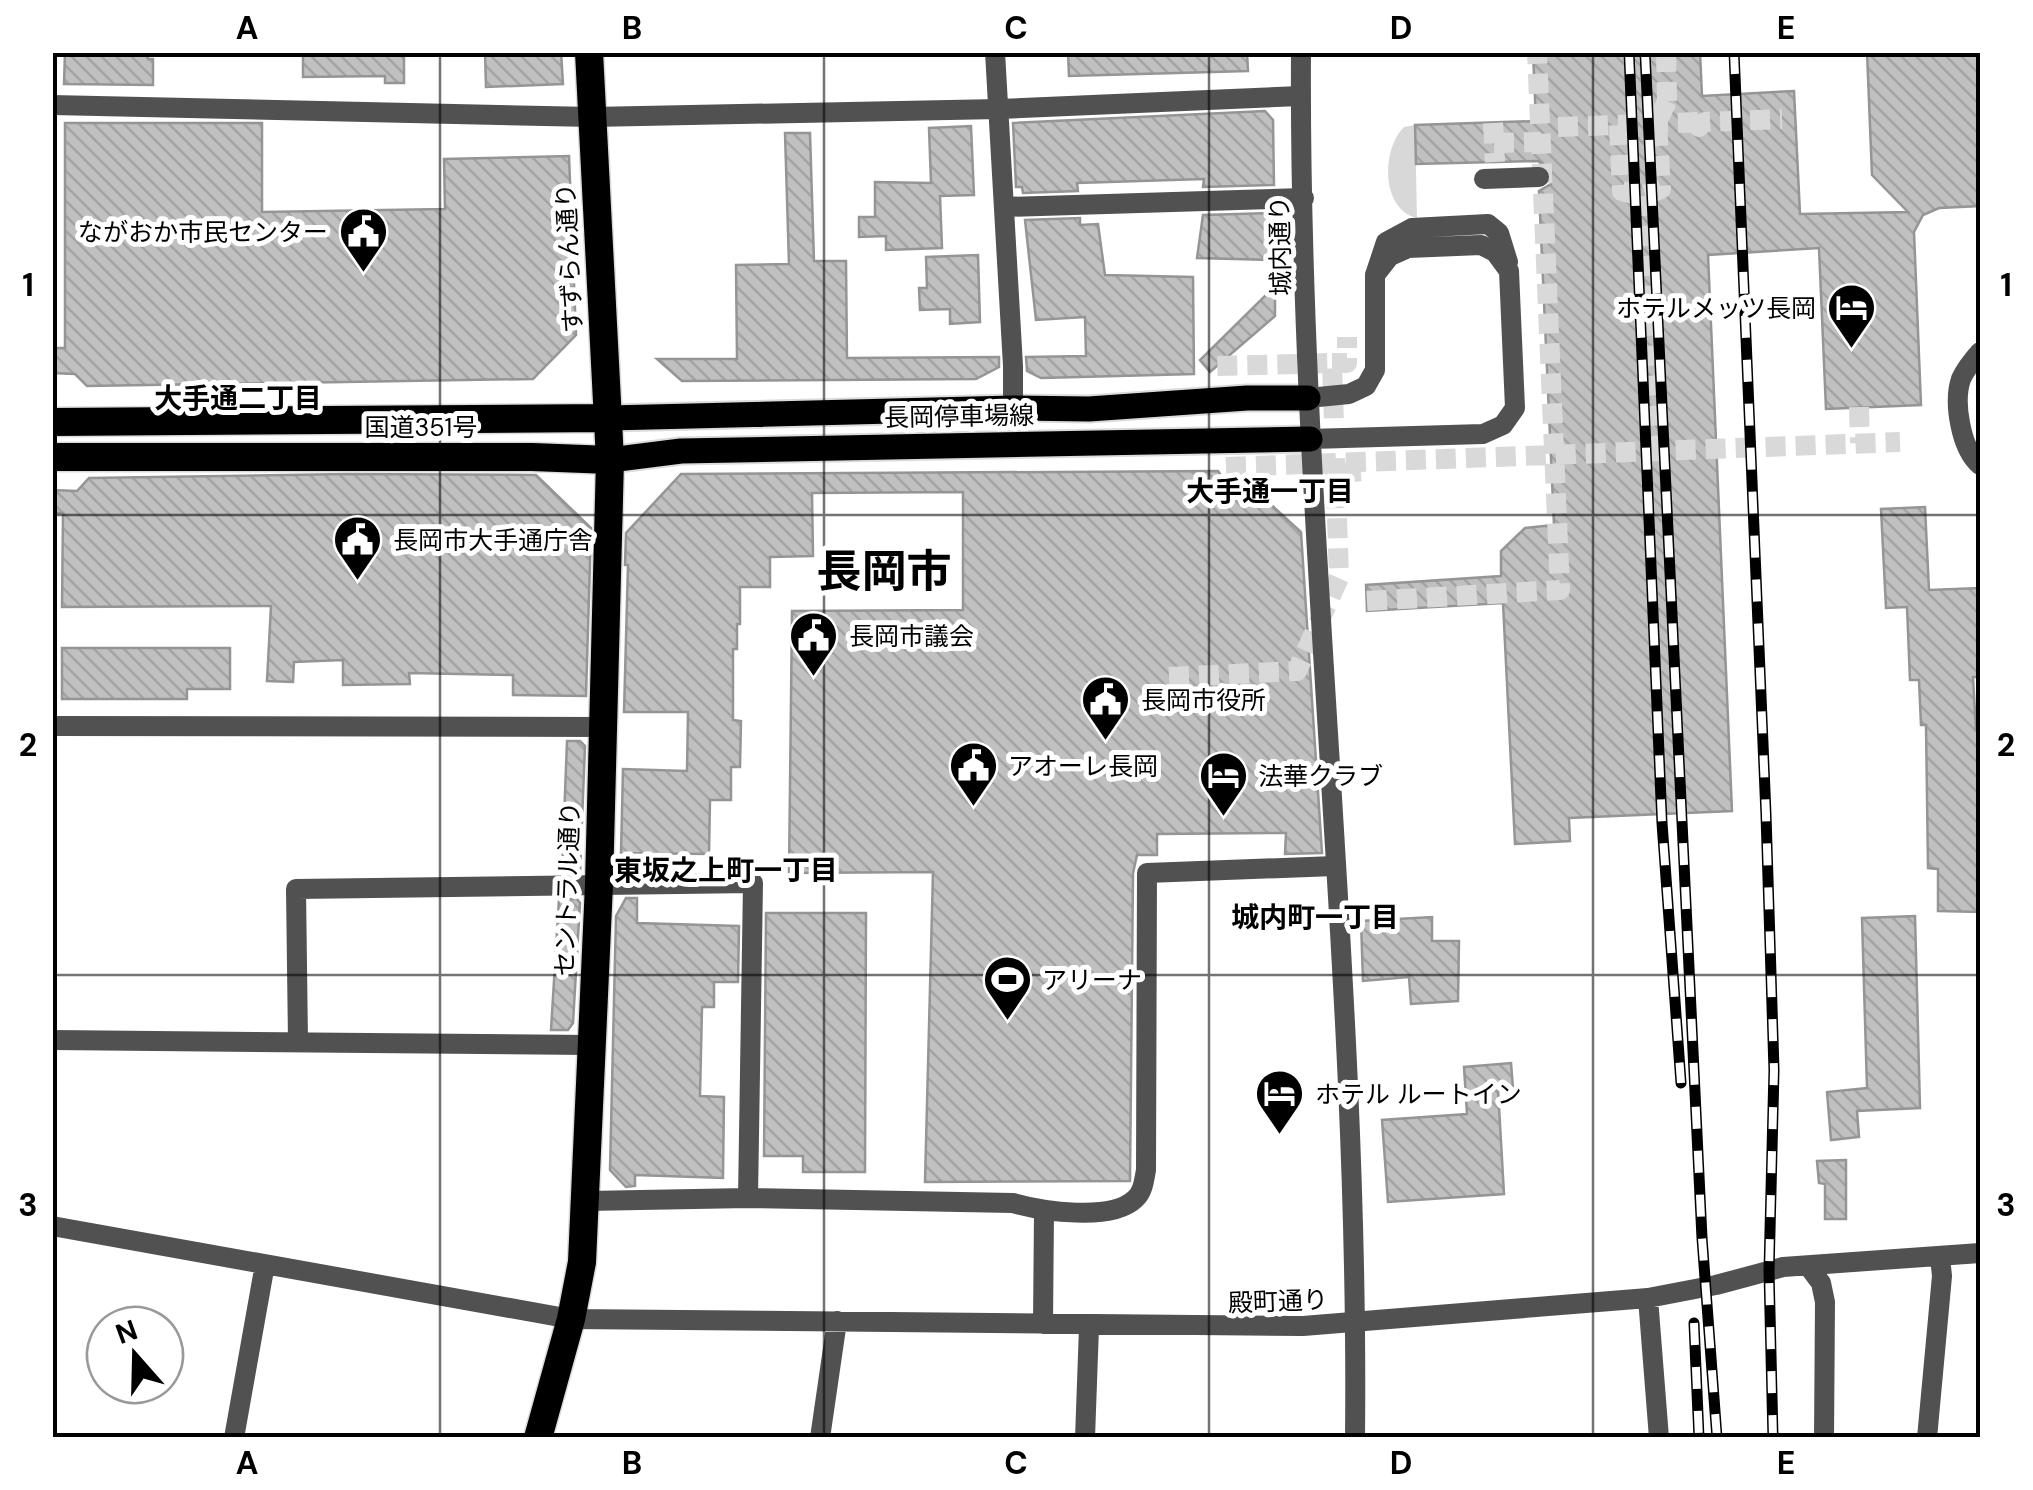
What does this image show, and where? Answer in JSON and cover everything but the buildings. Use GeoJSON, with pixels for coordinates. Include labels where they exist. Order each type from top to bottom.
{"type":"FeatureCollection","features":[{"type":"Feature","properties":{"kind":"highway","name":"すずらん通り"},"geometry":{"type":"LineString","coordinates":[[589,52],[610,460]]}},
{"type":"Feature","properties":{"kind":"highway","name":"国道351号"},"geometry":{"type":"LineString","coordinates":[[52,422],[609,418]]}},
{"type":"Feature","properties":{"kind":"highway","name":"国道351号"},"geometry":{"type":"LineString","coordinates":[[52,457],[610,460]]}},
{"type":"Feature","properties":{"kind":"highway","name":"セントラル通り"},"geometry":{"type":"LineString","coordinates":[[538,1438],[571,1320],[582,1262],[587,1201],[610,460]]}},
{"type":"Feature","properties":{"kind":"main road","name":"長岡停車場線"},"geometry":{"type":"LineString","coordinates":[[609,418],[1012,408],[1088,410],[1246,398],[1308,398]]}},
{"type":"Feature","properties":{"kind":"main road","name":"長岡停車場線"},"geometry":{"type":"LineString","coordinates":[[610,460],[680,451],[1310,439]]}},
{"type":"Feature","properties":{"kind":"street"},"geometry":{"type":"LineString","coordinates":[[995,52],[1012,408]]}},
{"type":"Feature","properties":{"kind":"street","name":"城内通り"},"geometry":{"type":"LineString","coordinates":[[1301,52],[1308,398],[1356,1324],[1355,1438]]}},
{"type":"Feature","properties":{"kind":"street"},"geometry":{"type":"LineString","coordinates":[[52,106],[592,117],[999,109],[1300,96]]}},
{"type":"Feature","properties":{"kind":"street"},"geometry":{"type":"LineString","coordinates":[[1491,173],[1539,177]]}},
{"type":"Feature","properties":{"kind":"street"},"geometry":{"type":"LineString","coordinates":[[1005,207],[1304,198]]}},
{"type":"Feature","properties":{"kind":"street"},"geometry":{"type":"LineString","coordinates":[[1308,398],[1350,394],[1366,386],[1375,370],[1375,275],[1390,256],[1408,248],[1480,244],[1495,252],[1509,271],[1515,408],[1503,425],[1483,434],[1310,439]]}},
{"type":"Feature","properties":{"kind":"street"},"geometry":{"type":"LineString","coordinates":[[1980,352],[1959,384],[1962,437],[1980,465]]}},
{"type":"Feature","properties":{"kind":"street"},"geometry":{"type":"LineString","coordinates":[[52,726],[604,726]]}},
{"type":"Feature","properties":{"kind":"street"},"geometry":{"type":"LineString","coordinates":[[587,1201],[748,1198],[1013,1203],[1044,1211],[1104,1211],[1134,1201],[1142,1191],[1146,1170],[1147,873],[1335,866]]}},
{"type":"Feature","properties":{"kind":"street"},"geometry":{"type":"LineString","coordinates":[[298,1042],[296,889],[753,883],[748,1198]]}},
{"type":"Feature","properties":{"kind":"street"},"geometry":{"type":"LineString","coordinates":[[52,1040],[590,1045]]}},
{"type":"Feature","properties":{"kind":"street"},"geometry":{"type":"LineString","coordinates":[[1044,1211],[1044,1324]]}},
{"type":"Feature","properties":{"kind":"street","name":"殿町通り"},"geometry":{"type":"LineString","coordinates":[[52,1226],[571,1320],[1216,1328],[1356,1324],[1648,1298],[1783,1267],[1980,1253]]}},
{"type":"Feature","properties":{"kind":"street"},"geometry":{"type":"LineString","coordinates":[[1927,1438],[1942,1276],[1940,1257]]}},
{"type":"Feature","properties":{"kind":"street"},"geometry":{"type":"LineString","coordinates":[[234,1438],[265,1264]]}},
{"type":"Feature","properties":{"kind":"street"},"geometry":{"type":"LineString","coordinates":[[1809,1267],[1821,1283],[1825,1302],[1824,1438]]}},
{"type":"Feature","properties":{"kind":"street"},"geometry":{"type":"LineString","coordinates":[[1648,1298],[1659,1438]]}},
{"type":"Feature","properties":{"kind":"street"},"geometry":{"type":"LineString","coordinates":[[820,1438],[838,1322]]}},
{"type":"Feature","properties":{"kind":"street"},"geometry":{"type":"LineString","coordinates":[[1085,1438],[1089,1326]]}},
{"type":"Feature","properties":{"kind":"shaded area"},"geometry":{"type":"Polygon","coordinates":[[[1415,125],[1417,218],[1397,204],[1388,178],[1396,137],[1404,127],[1415,125]]]}},
{"type":"Feature","properties":{"kind":"tunnel"},"geometry":{"type":"LineString","coordinates":[[1367,601],[1560,590],[1537,52]]}},
{"type":"Feature","properties":{"kind":"tunnel"},"geometry":{"type":"LineString","coordinates":[[1666,52],[1667,101],[1672,111]]}},
{"type":"Feature","properties":{"kind":"tunnel"},"geometry":{"type":"LineString","coordinates":[[1619,125],[1622,191],[1641,196],[1661,189],[1657,123],[1667,101]]}},
{"type":"Feature","properties":{"kind":"tunnel"},"geometry":{"type":"LineString","coordinates":[[1694,122],[1699,127],[1705,122],[1782,119]]}},
{"type":"Feature","properties":{"kind":"tunnel"},"geometry":{"type":"LineString","coordinates":[[1558,127],[1699,122]]}},
{"type":"Feature","properties":{"kind":"tunnel"},"geometry":{"type":"LineString","coordinates":[[1493,123],[1495,162]]}},
{"type":"Feature","properties":{"kind":"tunnel"},"geometry":{"type":"LineString","coordinates":[[1494,143],[1541,142]]}},
{"type":"Feature","properties":{"kind":"tunnel"},"geometry":{"type":"LineString","coordinates":[[1641,196],[1654,451]]}},
{"type":"Feature","properties":{"kind":"tunnel"},"geometry":{"type":"LineString","coordinates":[[1332,363],[1347,363],[1347,337]]}},
{"type":"Feature","properties":{"kind":"tunnel"},"geometry":{"type":"LineString","coordinates":[[1169,677],[1297,671],[1339,578],[1332,363],[1216,366]]}},
{"type":"Feature","properties":{"kind":"tunnel"},"geometry":{"type":"LineString","coordinates":[[1859,407],[1860,443]]}},
{"type":"Feature","properties":{"kind":"tunnel"},"geometry":{"type":"LineString","coordinates":[[1226,467],[1900,442]]}},
{"type":"Feature","properties":{"kind":"tunnel"},"geometry":{"type":"LineString","coordinates":[[1350,462],[1352,487]]}},
{"type":"Feature","properties":{"kind":"railway"},"geometry":{"type":"LineString","coordinates":[[1629,52],[1662,823],[1681,1083]]}},
{"type":"Feature","properties":{"kind":"railway"},"geometry":{"type":"LineString","coordinates":[[1645,52],[1702,1238],[1717,1438]]}},
{"type":"Feature","properties":{"kind":"railway"},"geometry":{"type":"LineString","coordinates":[[1734,52],[1774,1070],[1769,1271],[1773,1438]]}},
{"type":"Feature","properties":{"kind":"railway"},"geometry":{"type":"LineString","coordinates":[[1694,1323],[1699,1438]]}},
{"type":"Feature","properties":{"kind":"place","name":"ながおか市民センター"},"geometry":{"type":"Point","coordinates":[363,274]}},
{"type":"Feature","properties":{"kind":"place","name":"ホテルメッツ長岡"},"geometry":{"type":"Point","coordinates":[1851,350]}},
{"type":"Feature","properties":{"kind":"place","name":"長岡市大手通庁舎"},"geometry":{"type":"Point","coordinates":[358,582]}},
{"type":"Feature","properties":{"kind":"place","name":"長岡市議会"},"geometry":{"type":"Point","coordinates":[814,678]}},
{"type":"Feature","properties":{"kind":"place","name":"長岡市役所"},"geometry":{"type":"Point","coordinates":[1106,742]}},
{"type":"Feature","properties":{"kind":"place","name":"アオーレ長岡"},"geometry":{"type":"Point","coordinates":[973,808]}},
{"type":"Feature","properties":{"kind":"place","name":"法華クラブ"},"geometry":{"type":"Point","coordinates":[1223,818]}},
{"type":"Feature","properties":{"kind":"place","name":"アリーナ"},"geometry":{"type":"Point","coordinates":[1007,1022]}},
{"type":"Feature","properties":{"kind":"place","name":"ホテル ルートイン"},"geometry":{"type":"Point","coordinates":[1280,1136]}},
{"type":"Feature","properties":{"kind":"district","name":"大手通二丁目"},"geometry":{"type":"Point","coordinates":[238,398]}},
{"type":"Feature","properties":{"kind":"district","name":"大手通一丁目"},"geometry":{"type":"Point","coordinates":[1270,491]}},
{"type":"Feature","properties":{"kind":"district","name":"長岡市"},"geometry":{"type":"Point","coordinates":[884,571]}},
{"type":"Feature","properties":{"kind":"district","name":"東坂之上町一丁目"},"geometry":{"type":"Point","coordinates":[726,870]}},
{"type":"Feature","properties":{"kind":"district","name":"城内町一丁目"},"geometry":{"type":"Point","coordinates":[1315,917]}}]}
